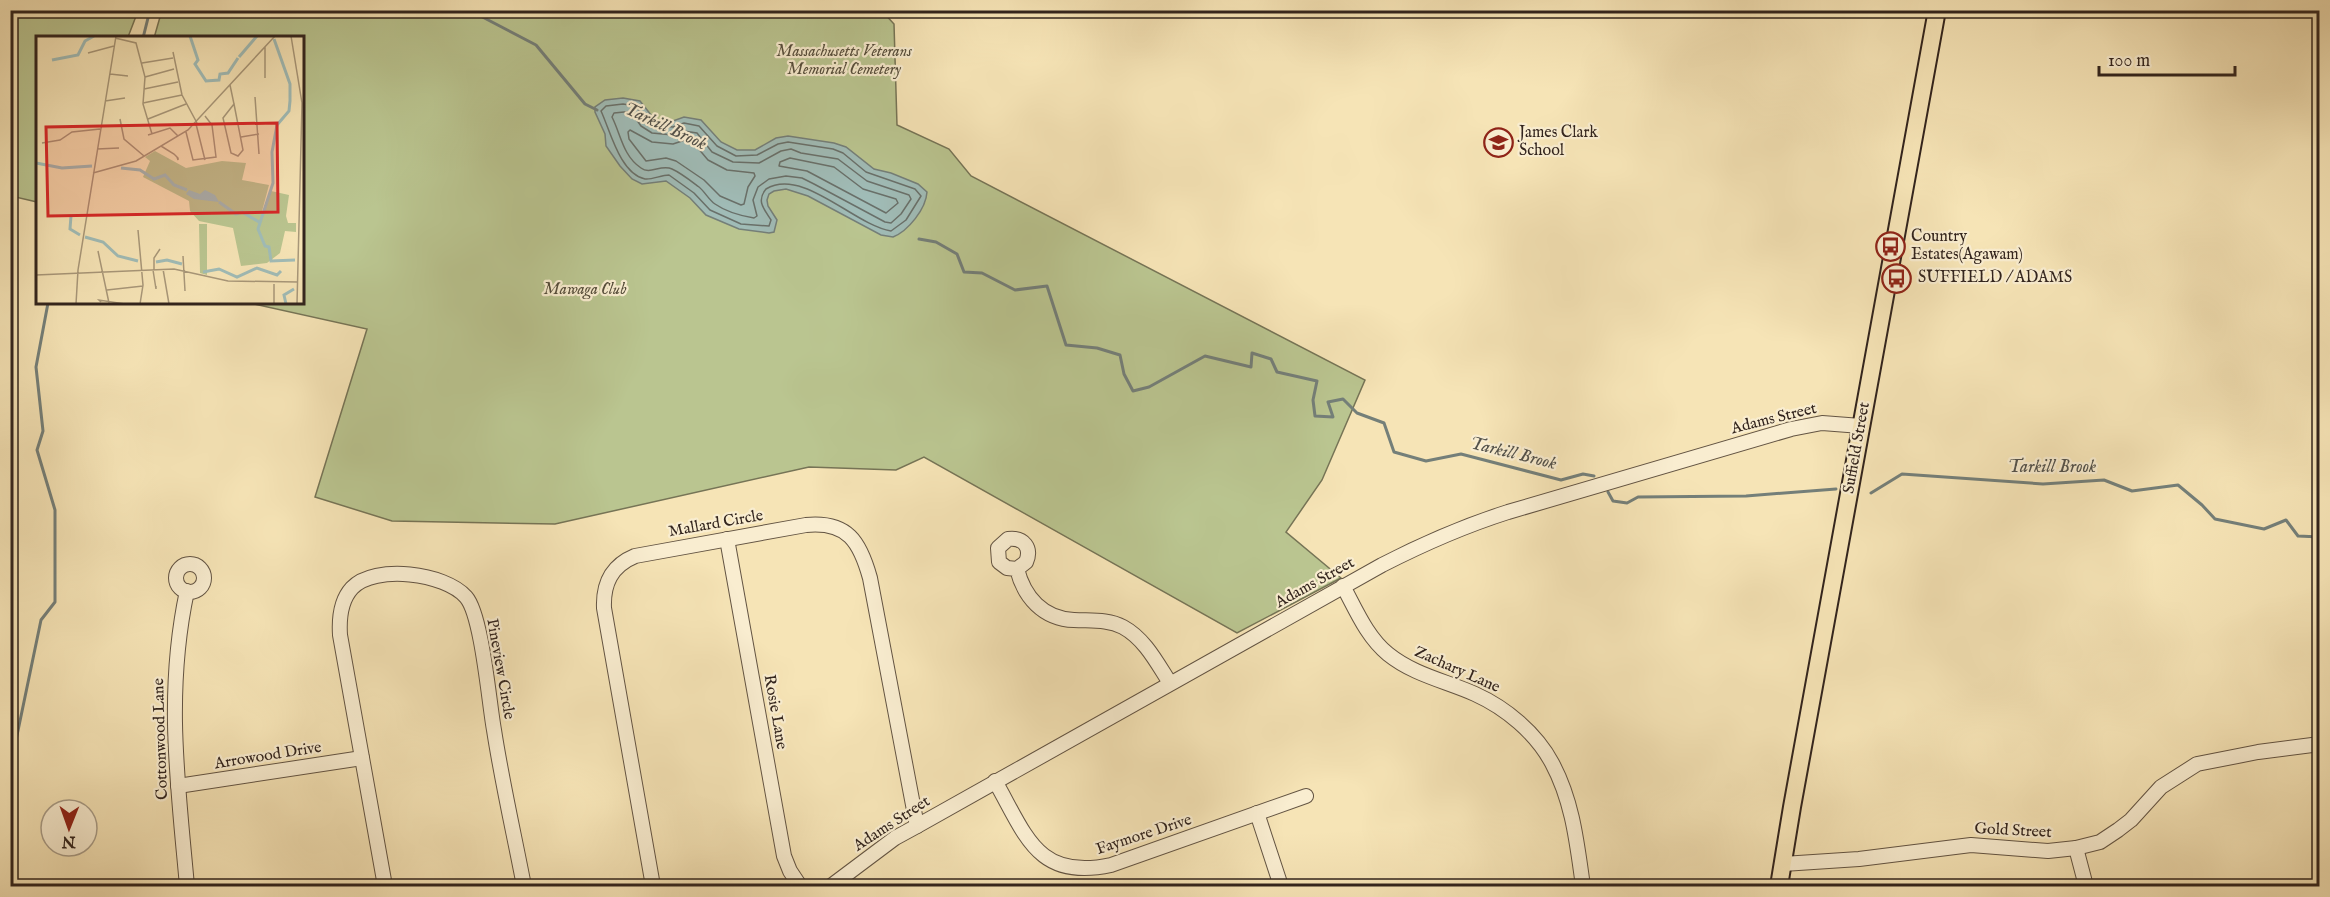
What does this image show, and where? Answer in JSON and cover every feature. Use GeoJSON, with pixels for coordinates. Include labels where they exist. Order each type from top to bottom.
{"type":"FeatureCollection","features":[{"type":"Feature","properties":{"kind":"main road","name":"Suffield Street"},"geometry":{"type":"LineString","coordinates":[[1779,886],[1937,10]]}},
{"type":"Feature","properties":{"kind":"street","name":"Adams Street"},"geometry":{"type":"LineString","coordinates":[[831,886],[895,838],[1343,586],[1429,541],[1508,512],[1791,429],[1822,423],[1861,426]]}},
{"type":"Feature","properties":{"kind":"street","name":"Mallard Circle"},"geometry":{"type":"LineString","coordinates":[[653,886],[606,627],[605,587],[612,573],[628,559],[727,539],[822,524],[835,526],[845,531],[856,543],[870,578],[917,826]]}},
{"type":"Feature","properties":{"kind":"street","name":"Rosie Lane"},"geometry":{"type":"LineString","coordinates":[[727,539],[784,856],[789,871],[800,886]]}},
{"type":"Feature","properties":{"kind":"street"},"geometry":{"type":"LineString","coordinates":[[1017,569],[1028,595],[1043,611],[1067,620],[1102,621],[1124,627],[1140,641],[1170,683]]}},
{"type":"Feature","properties":{"kind":"street","name":"Pineview Circle"},"geometry":{"type":"LineString","coordinates":[[385,886],[340,635],[340,616],[344,601],[354,586],[380,575],[406,574],[445,582],[468,599],[476,623],[494,732],[524,886]]}},
{"type":"Feature","properties":{"kind":"street","name":"Zachary Lane"},"geometry":{"type":"LineString","coordinates":[[1343,586],[1371,636],[1390,656],[1415,671],[1493,703],[1527,729],[1551,761],[1567,797],[1583,886]]}},
{"type":"Feature","properties":{"kind":"street","name":"Cottonwood Lane"},"geometry":{"type":"LineString","coordinates":[[187,591],[179,629],[174,680],[174,724],[187,886]]}},
{"type":"Feature","properties":{"kind":"street","name":"Gold Street"},"geometry":{"type":"LineString","coordinates":[[1783,864],[1859,859],[1971,844],[2048,851],[2076,848],[2100,842],[2118,830],[2131,820],[2161,787],[2197,764],[2248,753],[2319,744]]}},
{"type":"Feature","properties":{"kind":"street","name":"Arrowood Drive"},"geometry":{"type":"LineString","coordinates":[[178,786],[362,758]]}},
{"type":"Feature","properties":{"kind":"street","name":"Faymore Drive"},"geometry":{"type":"LineString","coordinates":[[995,781],[1035,848],[1051,862],[1070,869],[1111,865],[1306,796]]}},
{"type":"Feature","properties":{"kind":"street"},"geometry":{"type":"LineString","coordinates":[[1257,813],[1281,886]]}},
{"type":"Feature","properties":{"kind":"street"},"geometry":{"type":"LineString","coordinates":[[2076,848],[2086,886]]}},
{"type":"Feature","properties":{"kind":"green space"},"geometry":{"type":"Polygon","coordinates":[[[11,10],[138,11],[128,36],[36,36],[36,202],[11,196],[11,10]]]}},
{"type":"Feature","properties":{"kind":"green space","name":"Mawaga Club"},"geometry":{"type":"Polygon","coordinates":[[[162,10],[882,11],[894,24],[897,125],[949,149],[971,176],[1365,380],[1322,480],[1286,532],[1341,578],[1237,633],[924,457],[896,470],[809,467],[555,524],[392,521],[315,497],[367,329],[254,304],[304,304],[304,36],[155,36],[162,10]]]}},
{"type":"Feature","properties":{"kind":"water"},"geometry":{"type":"Polygon","coordinates":[[[623,98],[640,101],[655,120],[673,121],[684,117],[701,120],[721,142],[737,150],[755,150],[776,138],[788,136],[846,147],[874,169],[918,184],[927,192],[926,199],[915,219],[893,237],[881,235],[808,196],[786,189],[774,191],[769,194],[767,200],[777,220],[774,232],[739,229],[706,215],[690,198],[666,181],[642,184],[632,179],[620,166],[606,146],[605,134],[595,107],[605,100],[623,98]]]}},
{"type":"Feature","properties":{"kind":"waterway"},"geometry":{"type":"LineString","coordinates":[[144,36],[150,10]]}},
{"type":"Feature","properties":{"kind":"waterway","name":"Tarkill Brook"},"geometry":{"type":"LineString","coordinates":[[469,10],[536,45],[585,104],[597,110]]}},
{"type":"Feature","properties":{"kind":"waterway","name":"Tarkill Brook"},"geometry":{"type":"LineString","coordinates":[[919,239],[936,242],[957,254],[964,272],[982,273],[1015,290],[1047,286],[1066,345],[1097,348],[1120,355],[1124,374],[1133,391],[1149,387],[1205,356],[1251,367],[1252,353],[1271,359],[1277,372],[1317,381],[1313,400],[1315,416],[1333,417],[1328,402],[1343,399],[1357,413],[1384,423],[1394,452],[1426,461],[1461,454],[1561,480],[1583,474],[1594,476]]}},
{"type":"Feature","properties":{"kind":"waterway"},"geometry":{"type":"LineString","coordinates":[[10,769],[41,620],[55,602],[55,510],[37,450],[43,431],[36,367],[48,304]]}},
{"type":"Feature","properties":{"kind":"waterway","name":"Tarkill Brook"},"geometry":{"type":"LineString","coordinates":[[1871,493],[1902,474],[2043,484],[2104,480],[2132,491],[2178,485],[2215,519],[2264,529],[2286,520],[2298,536],[2320,537]]}},
{"type":"Feature","properties":{"kind":"waterway","name":"Tarkill Brook"},"geometry":{"type":"LineString","coordinates":[[1608,492],[1613,501],[1627,503],[1638,497],[1746,496],[1836,489]]}},
{"type":"Feature","properties":{"kind":"place","name":"James Clark School"},"geometry":{"type":"Point","coordinates":[1498,142]}},
{"type":"Feature","properties":{"kind":"place","name":"Country Estates(Agawam)"},"geometry":{"type":"Point","coordinates":[1890,246]}},
{"type":"Feature","properties":{"kind":"place","name":"SUFFIELD / ADAMS"},"geometry":{"type":"Point","coordinates":[1897,278]}},
{"type":"Feature","properties":{"kind":"park label","name":"Massachusetts Veterans Memorial Cemetery"},"geometry":{"type":"Point","coordinates":[844,61]}}]}
